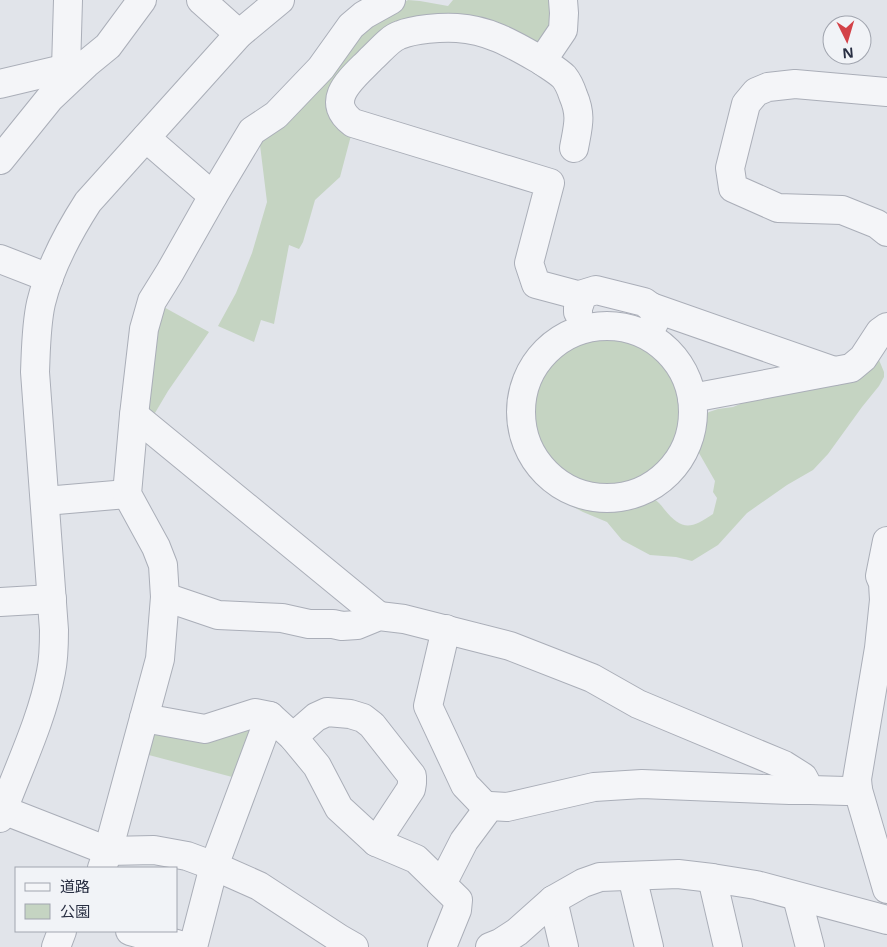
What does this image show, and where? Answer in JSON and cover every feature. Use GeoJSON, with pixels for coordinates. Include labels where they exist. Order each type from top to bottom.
{"type":"FeatureCollection","features":[{"type":"Feature","properties":{"kind":"street"},"geometry":{"type":"LineString","coordinates":[[0,160],[76,66],[68,0]]}},
{"type":"Feature","properties":{"kind":"street"},"geometry":{"type":"LineString","coordinates":[[0,84],[76,66],[108,46],[142,0]]}},
{"type":"Feature","properties":{"kind":"street"},"geometry":{"type":"LineString","coordinates":[[200,0],[239,34]]}},
{"type":"Feature","properties":{"kind":"street"},"geometry":{"type":"LineString","coordinates":[[280,0],[239,34],[88,202],[63,244],[49,278],[41,304],[36,340],[35,372],[54,630],[53,655],[45,701],[2,814],[105,860],[154,850],[187,856],[214,866],[258,886],[343,944]]}},
{"type":"Feature","properties":{"kind":"street"},"geometry":{"type":"LineString","coordinates":[[105,860],[160,659],[165,597],[163,565],[156,547],[128,494],[134,415],[144,329],[152,301],[252,131],[276,115],[321,68],[352,26],[364,15],[391,0]]}},
{"type":"Feature","properties":{"kind":"street"},"geometry":{"type":"LineString","coordinates":[[542,61],[562,30],[563,0]]}},
{"type":"Feature","properties":{"kind":"street"},"geometry":{"type":"LineString","coordinates":[[574,148],[579,112],[570,87],[564,77],[542,61],[489,33],[457,28],[423,30],[399,35],[386,45],[345,86],[340,95],[340,108],[345,117],[353,123],[550,184],[529,263],[536,284],[581,296]]}},
{"type":"Feature","properties":{"kind":"street"},"geometry":{"type":"LineString","coordinates":[[887,92],[795,84],[768,87],[756,92],[746,104],[730,168],[733,188],[778,208],[842,210],[877,224],[887,232]]}},
{"type":"Feature","properties":{"kind":"street"},"geometry":{"type":"LineString","coordinates":[[146,138],[213,196]]}},
{"type":"Feature","properties":{"kind":"street"},"geometry":{"type":"LineString","coordinates":[[0,259],[49,278]]}},
{"type":"Feature","properties":{"kind":"street"},"geometry":{"type":"LineString","coordinates":[[580,331],[578,308],[581,296],[588,291],[596,290],[644,302],[651,307],[834,372]]}},
{"type":"Feature","properties":{"kind":"street"},"geometry":{"type":"LineString","coordinates":[[650,336],[656,317],[651,307]]}},
{"type":"Feature","properties":{"kind":"street"},"geometry":{"type":"LineString","coordinates":[[592,326],[622,326],[650,336],[673,356],[689,381],[694,411],[690,440],[675,466],[652,486],[627,496],[609,498],[573,492],[550,477],[532,456],[522,431],[520,404],[527,377],[542,354],[564,337],[592,326]]}},
{"type":"Feature","properties":{"kind":"street"},"geometry":{"type":"LineString","coordinates":[[692,398],[851,368],[863,358],[880,332],[887,327]]}},
{"type":"Feature","properties":{"kind":"street"},"geometry":{"type":"LineString","coordinates":[[134,415],[378,616]]}},
{"type":"Feature","properties":{"kind":"street"},"geometry":{"type":"LineString","coordinates":[[45,501],[128,494]]}},
{"type":"Feature","properties":{"kind":"street"},"geometry":{"type":"LineString","coordinates":[[887,541],[880,576],[885,583],[880,638],[857,780],[858,790],[887,889]]}},
{"type":"Feature","properties":{"kind":"street"},"geometry":{"type":"LineString","coordinates":[[165,597],[218,615],[282,618],[309,624],[342,626],[357,625],[378,616],[404,618],[510,646],[592,678],[638,704],[784,765],[803,777],[810,790]]}},
{"type":"Feature","properties":{"kind":"street"},"geometry":{"type":"LineString","coordinates":[[0,602],[52,599]]}},
{"type":"Feature","properties":{"kind":"street"},"geometry":{"type":"LineString","coordinates":[[446,629],[428,706],[466,785],[488,809]]}},
{"type":"Feature","properties":{"kind":"street"},"geometry":{"type":"LineString","coordinates":[[293,736],[316,717],[327,712],[350,714],[363,718],[372,725],[412,776],[411,789],[376,842]]}},
{"type":"Feature","properties":{"kind":"street"},"geometry":{"type":"LineString","coordinates":[[144,718],[205,729],[255,714],[270,716],[293,736],[317,766],[339,808],[376,842],[416,859],[458,900],[457,910],[442,947]]}},
{"type":"Feature","properties":{"kind":"street"},"geometry":{"type":"LineString","coordinates":[[193,947],[214,866],[270,716]]}},
{"type":"Feature","properties":{"kind":"street"},"geometry":{"type":"LineString","coordinates":[[442,884],[464,841],[490,806],[507,807],[594,787],[642,784],[846,792],[858,790]]}},
{"type":"Feature","properties":{"kind":"street"},"geometry":{"type":"LineString","coordinates":[[490,947],[500,944],[553,900],[583,883],[600,877],[678,874],[712,878],[756,885],[887,920]]}},
{"type":"Feature","properties":{"kind":"street"},"geometry":{"type":"LineString","coordinates":[[632,876],[649,947]]}},
{"type":"Feature","properties":{"kind":"street"},"geometry":{"type":"LineString","coordinates":[[712,878],[728,947]]}},
{"type":"Feature","properties":{"kind":"street"},"geometry":{"type":"LineString","coordinates":[[797,897],[810,947]]}},
{"type":"Feature","properties":{"kind":"street"},"geometry":{"type":"LineString","coordinates":[[553,900],[564,947]]}},
{"type":"Feature","properties":{"kind":"street"},"geometry":{"type":"LineString","coordinates":[[56,947],[62,932]]}},
{"type":"Feature","properties":{"kind":"street"},"geometry":{"type":"LineString","coordinates":[[134,932],[187,947]]}},
{"type":"Feature","properties":{"kind":"green space"},"geometry":{"type":"Polygon","coordinates":[[[408,0],[448,6],[453,0],[558,0],[541,51],[433,21],[336,85],[353,128],[340,177],[315,200],[303,242],[299,249],[289,245],[274,324],[261,320],[254,342],[218,326],[236,293],[252,253],[267,202],[260,145],[261,132],[360,30],[408,0]]]}},
{"type":"Feature","properties":{"kind":"green space"},"geometry":{"type":"Polygon","coordinates":[[[160,305],[209,332],[168,391],[152,418],[144,411],[160,305]]]}},
{"type":"Feature","properties":{"kind":"green space"},"geometry":{"type":"Polygon","coordinates":[[[606,337],[621,338],[635,342],[660,359],[677,384],[681,398],[681,428],[677,442],[660,467],[635,484],[621,488],[606,489],[591,488],[577,484],[552,467],[535,442],[531,428],[530,413],[531,398],[535,384],[552,359],[577,342],[591,338],[606,337]]]}},
{"type":"Feature","properties":{"kind":"green space"},"geometry":{"type":"Polygon","coordinates":[[[879,360],[884,377],[828,454],[813,470],[787,485],[747,513],[718,545],[692,561],[676,557],[650,555],[622,540],[607,522],[560,500],[550,487],[573,499],[606,507],[615,507],[649,498],[659,503],[670,516],[682,524],[693,525],[699,523],[713,514],[717,498],[713,492],[715,481],[695,446],[702,417],[718,409],[733,407],[754,396],[870,368],[879,360]]]}},
{"type":"Feature","properties":{"kind":"green space"},"geometry":{"type":"Polygon","coordinates":[[[259,722],[236,778],[145,754],[158,724],[259,722]]]}}]}
